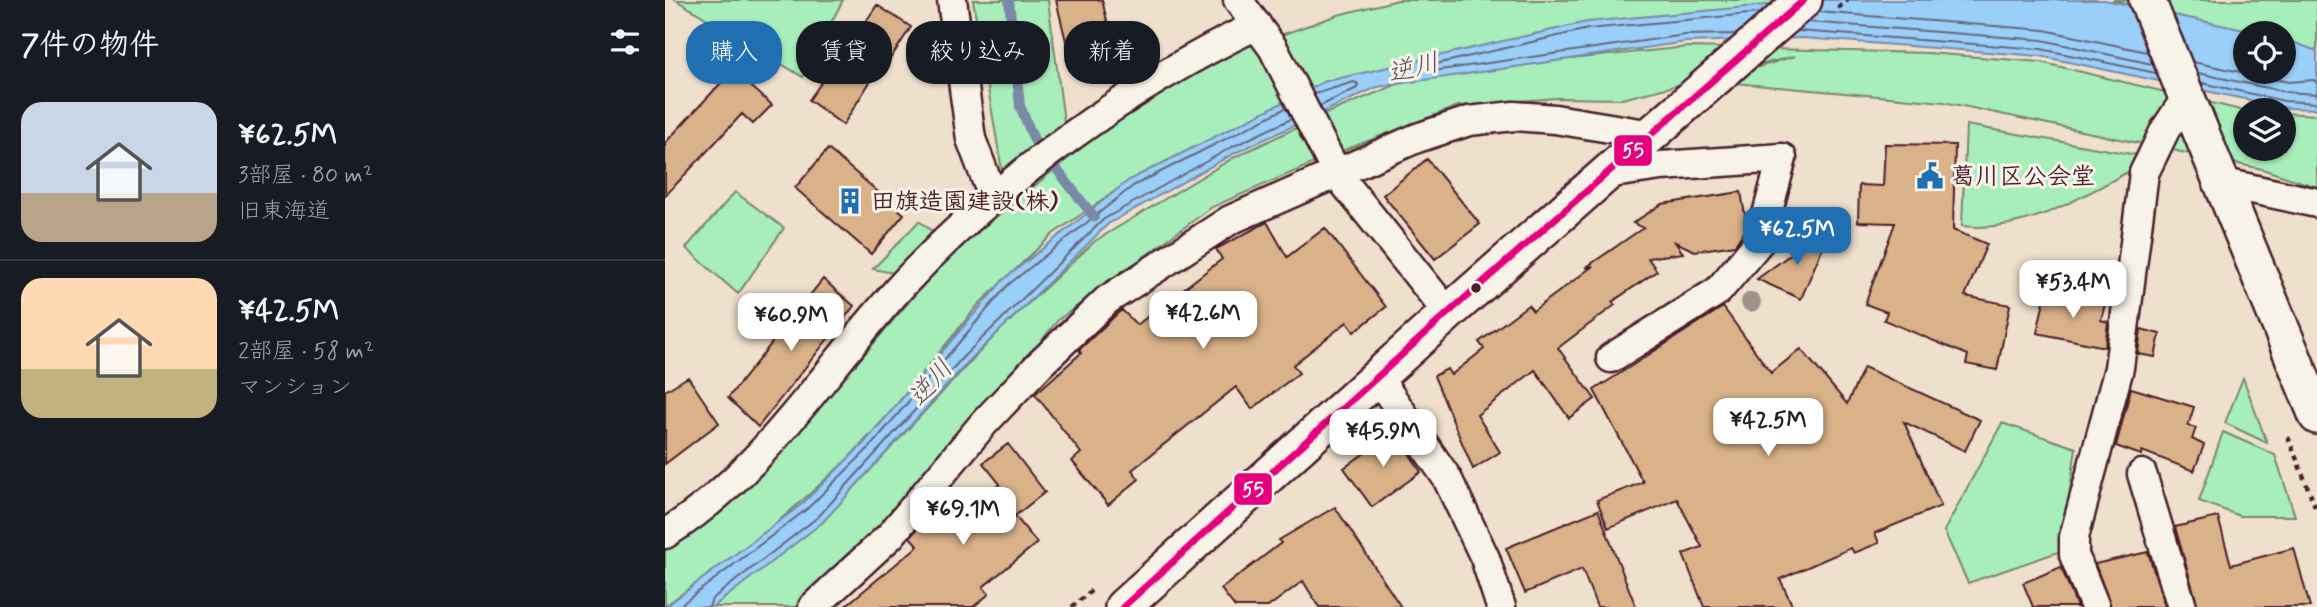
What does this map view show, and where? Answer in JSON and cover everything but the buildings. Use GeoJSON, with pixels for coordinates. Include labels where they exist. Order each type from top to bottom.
{"type":"FeatureCollection","features":[{"type":"Feature","properties":{"kind":"street"},"geometry":{"type":"LineString","coordinates":[[951,0],[971,139],[993,197]]}},
{"type":"Feature","properties":{"kind":"street"},"geometry":{"type":"LineString","coordinates":[[1238,0],[1273,48],[1332,165],[1448,313]]}},
{"type":"Feature","properties":{"kind":"street"},"geometry":{"type":"LineString","coordinates":[[1123,607],[1448,313],[1804,0]]}},
{"type":"Feature","properties":{"kind":"street"},"geometry":{"type":"LineString","coordinates":[[2147,0],[2317,416]]}},
{"type":"Feature","properties":{"kind":"street"},"geometry":{"type":"LineString","coordinates":[[665,534],[722,491],[776,437],[905,282],[993,197],[1063,143],[1165,74],[1257,25]]}},
{"type":"Feature","properties":{"kind":"street"},"geometry":{"type":"LineString","coordinates":[[2095,607],[2074,555],[2074,537],[2119,368],[2144,173],[2165,130],[2188,95]]}},
{"type":"Feature","properties":{"kind":"street"},"geometry":{"type":"LineString","coordinates":[[813,607],[890,536],[984,423],[1040,364],[1107,300],[1230,220],[1332,165],[1469,121],[1514,116],[1555,119],[1652,135]]}},
{"type":"Feature","properties":{"kind":"street"},"geometry":{"type":"LineString","coordinates":[[1607,174],[1661,166],[1781,158],[1760,241],[1719,291],[1611,358]]}},
{"type":"Feature","properties":{"kind":"street"},"geometry":{"type":"LineString","coordinates":[[2224,183],[2317,203]]}},
{"type":"Feature","properties":{"kind":"street"},"geometry":{"type":"LineString","coordinates":[[1378,378],[1447,478],[1485,558],[1501,607]]}},
{"type":"Feature","properties":{"kind":"street"},"geometry":{"type":"LineString","coordinates":[[2142,474],[2182,607]]}},
{"type":"Feature","properties":{"kind":"green space"},"geometry":{"type":"Polygon","coordinates":[[[676,0],[843,0],[832,21],[796,21],[796,73],[782,64],[782,21],[711,21],[676,0]]]}},
{"type":"Feature","properties":{"kind":"green space"},"geometry":{"type":"Polygon","coordinates":[[[973,0],[1048,0],[1064,122],[1005,188],[987,84],[1050,84],[1050,21],[977,21],[973,0]]]}},
{"type":"Feature","properties":{"kind":"green space"},"geometry":{"type":"Polygon","coordinates":[[[1398,0],[1803,0],[1724,13],[1686,13],[1597,22],[1324,82],[1137,176],[1053,234],[979,304],[889,414],[848,459],[764,534],[665,606],[665,547],[723,508],[779,455],[945,259],[1131,107],[1215,58],[1338,15],[1398,0]]]}},
{"type":"Feature","properties":{"kind":"green space"},"geometry":{"type":"Polygon","coordinates":[[[2112,0],[2317,0],[2317,54],[2296,48],[2296,21],[2233,21],[2233,32],[2112,0]]]}},
{"type":"Feature","properties":{"kind":"green space"},"geometry":{"type":"Polygon","coordinates":[[[1688,47],[1928,53],[2040,62],[2233,108],[2233,161],[2296,161],[2296,114],[2317,115],[2317,187],[2262,169],[1944,102],[1712,81],[1795,56],[1622,99],[1557,98],[1458,106],[1342,151],[1212,207],[1058,320],[898,521],[808,607],[713,607],[839,504],[997,333],[1095,241],[1233,158],[1325,114],[1422,74],[1688,47]]]}},
{"type":"Feature","properties":{"kind":"green space"},"geometry":{"type":"Polygon","coordinates":[[[1966,125],[2143,156],[2137,167],[2053,210],[2009,224],[1962,226],[1966,125]]]}},
{"type":"Feature","properties":{"kind":"green space"},"geometry":{"type":"Polygon","coordinates":[[[735,192],[784,228],[738,294],[686,248],[735,192]]]}},
{"type":"Feature","properties":{"kind":"green space"},"geometry":{"type":"Polygon","coordinates":[[[919,221],[934,233],[911,261],[893,273],[873,269],[919,221]]]}},
{"type":"Feature","properties":{"kind":"green space"},"geometry":{"type":"Polygon","coordinates":[[[2243,378],[2267,443],[2225,423],[2243,378]]]}},
{"type":"Feature","properties":{"kind":"green space"},"geometry":{"type":"Polygon","coordinates":[[[2002,423],[2076,448],[2061,551],[1968,583],[1944,531],[2002,423]]]}},
{"type":"Feature","properties":{"kind":"green space"},"geometry":{"type":"Polygon","coordinates":[[[2223,432],[2275,455],[2295,516],[2240,516],[2199,501],[2223,432]]]}},
{"type":"Feature","properties":{"kind":"water","name":"逆川"},"geometry":{"type":"Polygon","coordinates":[[[1821,0],[2105,0],[2233,28],[2233,84],[2296,84],[2296,43],[2317,51],[2317,109],[2296,108],[2296,98],[2240,98],[2040,56],[1803,38],[1686,42],[1377,87],[1235,153],[1108,224],[969,361],[823,522],[713,607],[665,607],[802,504],[864,443],[1003,280],[1129,180],[1323,82],[1587,22],[1821,0]]]}},
{"type":"Feature","properties":{"kind":"waterway"},"geometry":{"type":"LineString","coordinates":[[1009,0],[1020,106],[1034,140],[1094,217]]}},
{"type":"Feature","properties":{"kind":"transit line","name":"55"},"geometry":{"type":"LineString","coordinates":[[1123,607],[1448,313],[1804,0]]}},
{"type":"Feature","properties":{"kind":"place","name":"葛川区公会堂"},"geometry":{"type":"Point","coordinates":[1930,176]}},
{"type":"Feature","properties":{"kind":"place","name":"田旗造園建設(株)"},"geometry":{"type":"Point","coordinates":[850,201]}}]}
